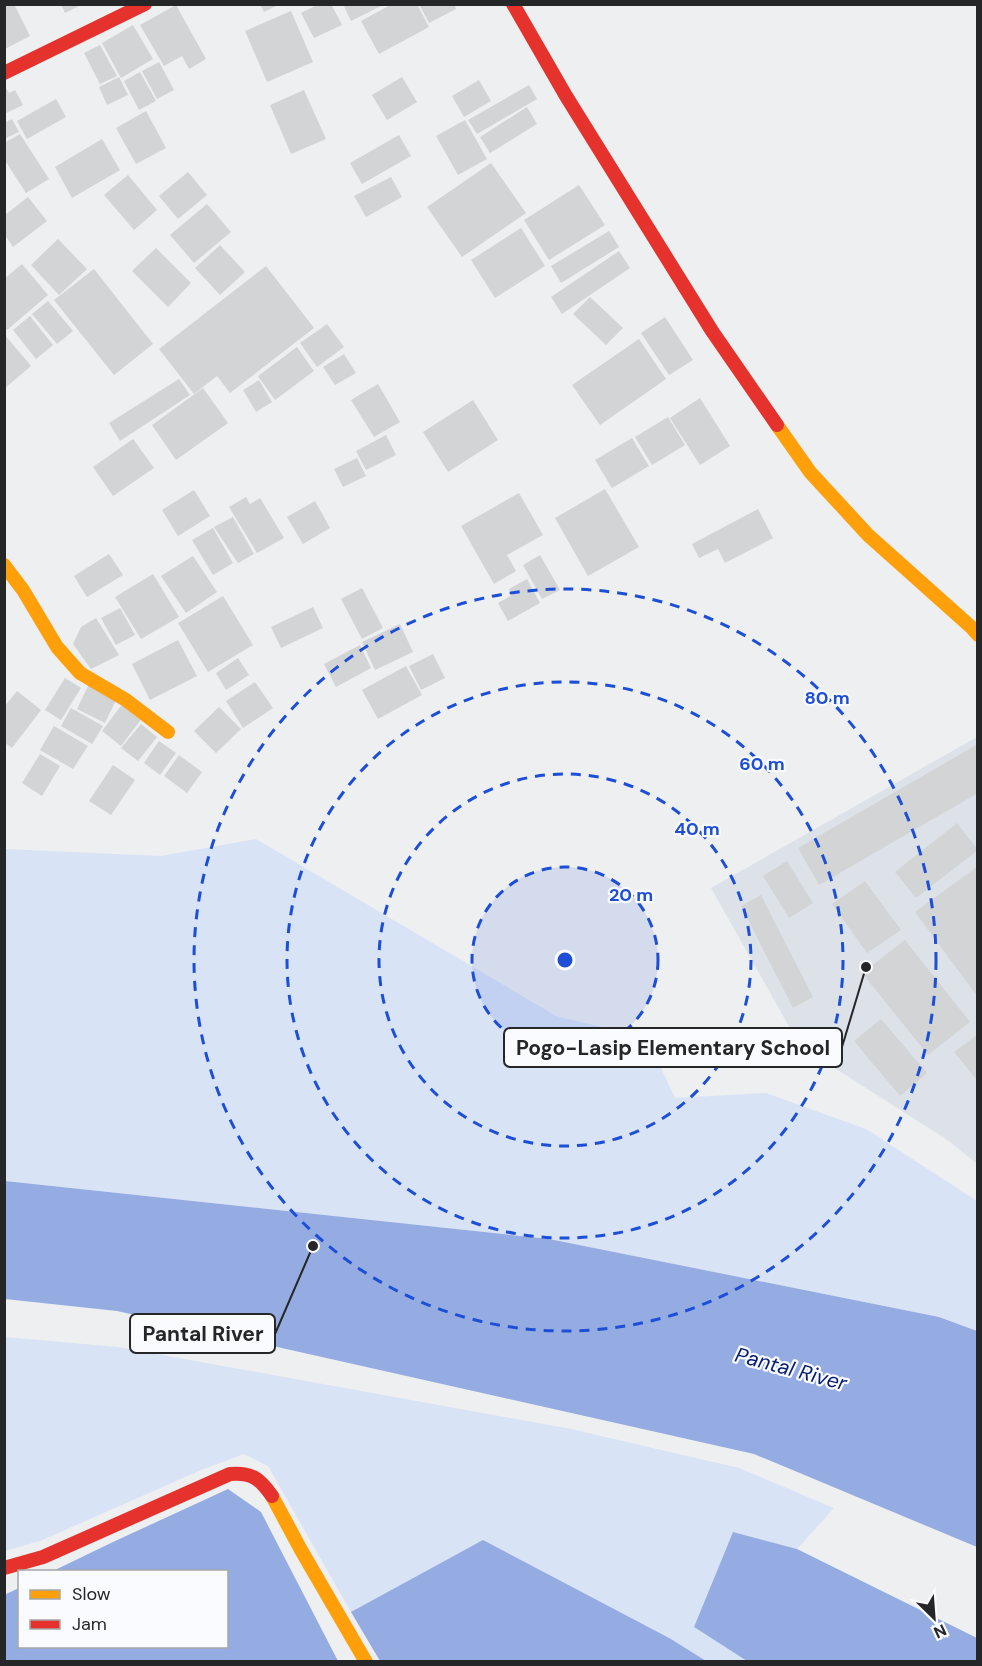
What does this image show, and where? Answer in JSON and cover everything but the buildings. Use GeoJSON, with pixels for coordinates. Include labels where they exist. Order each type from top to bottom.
{"type":"FeatureCollection","features":[{"type":"Feature","properties":{"kind":"street"},"geometry":{"type":"LineString","coordinates":[[4,73],[145,4]]}},
{"type":"Feature","properties":{"kind":"street"},"geometry":{"type":"LineString","coordinates":[[513,4],[566,96],[712,331],[810,472],[868,535],[978,635]]}},
{"type":"Feature","properties":{"kind":"street"},"geometry":{"type":"LineString","coordinates":[[4,565],[23,590],[57,647],[80,674],[126,700],[168,732]]}},
{"type":"Feature","properties":{"kind":"street"},"geometry":{"type":"LineString","coordinates":[[4,1568],[43,1557],[230,1474],[243,1473],[255,1477],[271,1494],[366,1662]]}},
{"type":"Feature","properties":{"kind":"shaded area"},"geometry":{"type":"Polygon","coordinates":[[[977,737],[977,1164],[949,1141],[800,1046],[711,888],[977,737]]]}},
{"type":"Feature","properties":{"kind":"shaded area"},"geometry":{"type":"Polygon","coordinates":[[[256,839],[556,1016],[647,1038],[675,1098],[766,1093],[866,1129],[977,1201],[977,1331],[939,1317],[549,1239],[5,1181],[5,849],[161,856],[256,839]]]}},
{"type":"Feature","properties":{"kind":"shaded area"},"geometry":{"type":"Polygon","coordinates":[[[5,1337],[118,1347],[571,1429],[739,1468],[834,1508],[797,1549],[733,1532],[694,1627],[747,1661],[706,1661],[671,1639],[351,1612],[268,1466],[244,1454],[201,1470],[40,1541],[5,1551],[5,1337]]]}},
{"type":"Feature","properties":{"kind":"water"},"geometry":{"type":"Polygon","coordinates":[[[5,1181],[549,1239],[939,1317],[977,1331],[977,1547],[754,1454],[117,1311],[5,1299],[5,1181]]]}},
{"type":"Feature","properties":{"kind":"water"},"geometry":{"type":"Polygon","coordinates":[[[228,1489],[261,1512],[338,1661],[5,1661],[4,1595],[18,1588],[18,1648],[228,1648],[228,1570],[55,1570],[228,1489]]]}},
{"type":"Feature","properties":{"kind":"water"},"geometry":{"type":"Polygon","coordinates":[[[733,1532],[797,1549],[977,1638],[977,1661],[747,1661],[694,1627],[733,1532]]]}},
{"type":"Feature","properties":{"kind":"water"},"geometry":{"type":"Polygon","coordinates":[[[483,1540],[671,1639],[706,1661],[380,1661],[351,1612],[483,1540]]]}},
{"type":"Feature","properties":{"kind":"traffic: slow"},"geometry":{"type":"LineString","coordinates":[[777,425],[810,472],[868,535],[978,635]]}},
{"type":"Feature","properties":{"kind":"traffic: slow"},"geometry":{"type":"LineString","coordinates":[[4,565],[23,590],[57,647],[80,673],[126,700],[168,732]]}},
{"type":"Feature","properties":{"kind":"traffic: slow"},"geometry":{"type":"LineString","coordinates":[[272,1496],[366,1662]]}},
{"type":"Feature","properties":{"kind":"traffic: jam"},"geometry":{"type":"LineString","coordinates":[[4,73],[145,4]]}},
{"type":"Feature","properties":{"kind":"traffic: jam"},"geometry":{"type":"LineString","coordinates":[[513,4],[566,96],[712,331],[777,425]]}},
{"type":"Feature","properties":{"kind":"traffic: jam"},"geometry":{"type":"LineString","coordinates":[[4,1568],[43,1557],[230,1474],[244,1474],[255,1478],[272,1496]]}},
{"type":"Feature","properties":{"kind":"place","name":"Pogo-Lasip Elementary School"},"geometry":{"type":"Point","coordinates":[866,967]}},
{"type":"Feature","properties":{"kind":"place","name":"Pantal River"},"geometry":{"type":"Point","coordinates":[313,1246]}}]}
